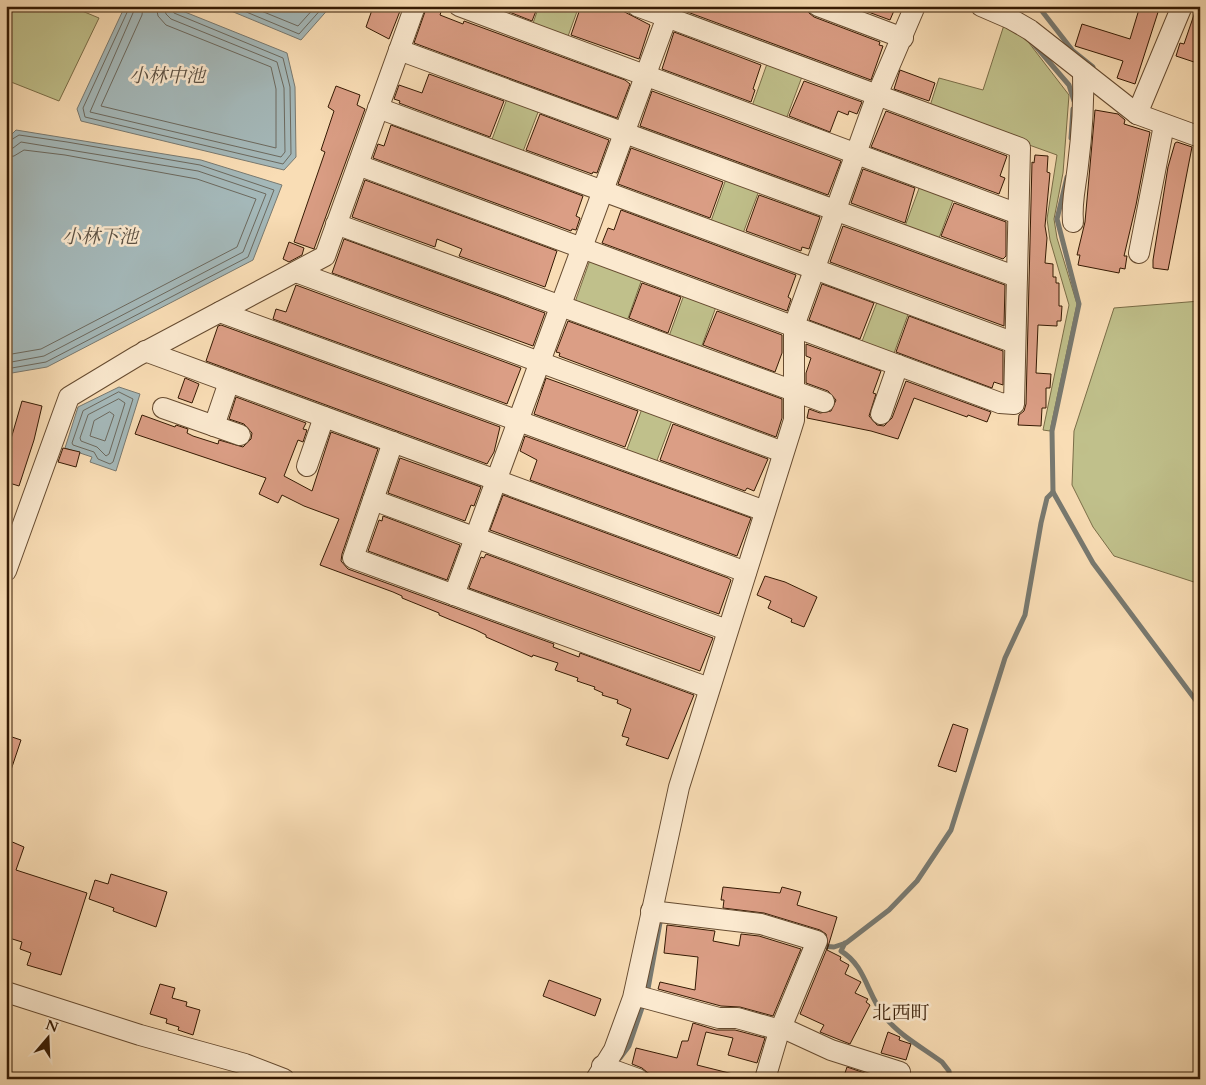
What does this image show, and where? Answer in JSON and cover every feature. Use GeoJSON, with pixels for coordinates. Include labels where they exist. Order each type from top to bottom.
{"type":"FeatureCollection","features":[{"type":"Feature","properties":{"kind":"street"},"geometry":{"type":"LineString","coordinates":[[6,571],[65,404],[75,391],[145,351],[325,256],[415,6]]}},
{"type":"Feature","properties":{"kind":"street"},"geometry":{"type":"LineString","coordinates":[[459,6],[1018,214]]}},
{"type":"Feature","properties":{"kind":"street"},"geometry":{"type":"LineString","coordinates":[[358,165],[1000,403],[1014,404],[1020,148],[877,95],[669,12],[638,6]]}},
{"type":"Feature","properties":{"kind":"street"},"geometry":{"type":"LineString","coordinates":[[818,6],[902,38]]}},
{"type":"Feature","properties":{"kind":"street"},"geometry":{"type":"LineString","coordinates":[[638,1079],[605,1071],[641,997],[651,911],[679,787],[794,420],[794,326],[877,95],[915,6]]}},
{"type":"Feature","properties":{"kind":"street"},"geometry":{"type":"LineString","coordinates":[[981,6],[1011,19],[1030,30],[1137,114],[1200,137]]}},
{"type":"Feature","properties":{"kind":"street"},"geometry":{"type":"LineString","coordinates":[[1137,114],[1182,6]]}},
{"type":"Feature","properties":{"kind":"street"},"geometry":{"type":"LineString","coordinates":[[454,595],[669,12]]}},
{"type":"Feature","properties":{"kind":"street"},"geometry":{"type":"LineString","coordinates":[[399,50],[1017,277]]}},
{"type":"Feature","properties":{"kind":"street"},"geometry":{"type":"LineString","coordinates":[[1073,222],[1071,204],[1078,167],[1084,98],[1083,72]]}},
{"type":"Feature","properties":{"kind":"street"},"geometry":{"type":"LineString","coordinates":[[378,108],[1015,343]]}},
{"type":"Feature","properties":{"kind":"street"},"geometry":{"type":"LineString","coordinates":[[1139,253],[1164,125]]}},
{"type":"Feature","properties":{"kind":"street"},"geometry":{"type":"LineString","coordinates":[[336,224],[824,402]]}},
{"type":"Feature","properties":{"kind":"street"},"geometry":{"type":"LineString","coordinates":[[296,272],[784,452]]}},
{"type":"Feature","properties":{"kind":"street"},"geometry":{"type":"LineString","coordinates":[[220,312],[765,511]]}},
{"type":"Feature","properties":{"kind":"street"},"geometry":{"type":"LineString","coordinates":[[145,351],[746,572]]}},
{"type":"Feature","properties":{"kind":"street"},"geometry":{"type":"LineString","coordinates":[[881,414],[898,365]]}},
{"type":"Feature","properties":{"kind":"street"},"geometry":{"type":"LineString","coordinates":[[207,427],[229,382]]}},
{"type":"Feature","properties":{"kind":"street"},"geometry":{"type":"LineString","coordinates":[[163,408],[207,427],[240,434]]}},
{"type":"Feature","properties":{"kind":"street"},"geometry":{"type":"LineString","coordinates":[[307,466],[324,417]]}},
{"type":"Feature","properties":{"kind":"street"},"geometry":{"type":"LineString","coordinates":[[393,442],[353,558],[709,688]]}},
{"type":"Feature","properties":{"kind":"street"},"geometry":{"type":"LineString","coordinates":[[373,500],[727,630]]}},
{"type":"Feature","properties":{"kind":"street"},"geometry":{"type":"LineString","coordinates":[[651,911],[761,924],[817,941],[781,1029],[765,1079]]}},
{"type":"Feature","properties":{"kind":"street"},"geometry":{"type":"LineString","coordinates":[[6,992],[140,1036],[262,1070],[284,1079]]}},
{"type":"Feature","properties":{"kind":"street"},"geometry":{"type":"LineString","coordinates":[[641,997],[719,1018],[737,1018],[781,1029],[831,1050],[900,1072],[898,1079]]}},
{"type":"Feature","properties":{"kind":"green space"},"geometry":{"type":"Polygon","coordinates":[[[6,6],[70,6],[99,18],[59,101],[6,80],[6,6]]]}},
{"type":"Feature","properties":{"kind":"green space"},"geometry":{"type":"Polygon","coordinates":[[[539,6],[579,6],[567,39],[532,26],[539,6]]]}},
{"type":"Feature","properties":{"kind":"green space"},"geometry":{"type":"Polygon","coordinates":[[[1004,25],[1026,39],[1069,95],[1063,173],[1054,219],[1057,238],[1077,304],[1050,431],[1043,430],[1069,305],[1050,240],[1047,219],[1057,155],[929,109],[939,78],[983,90],[1004,25]]]}},
{"type":"Feature","properties":{"kind":"green space"},"geometry":{"type":"Polygon","coordinates":[[[768,61],[803,74],[785,122],[751,109],[768,61]]]}},
{"type":"Feature","properties":{"kind":"green space"},"geometry":{"type":"Polygon","coordinates":[[[508,96],[540,107],[522,154],[491,142],[508,96]]]}},
{"type":"Feature","properties":{"kind":"green space"},"geometry":{"type":"Polygon","coordinates":[[[727,176],[760,188],[742,236],[710,224],[727,176]]]}},
{"type":"Feature","properties":{"kind":"green space"},"geometry":{"type":"Polygon","coordinates":[[[921,183],[955,195],[938,241],[904,229],[921,183]]]}},
{"type":"Feature","properties":{"kind":"green space"},"geometry":{"type":"Polygon","coordinates":[[[591,257],[643,276],[626,324],[574,305],[591,257]]]}},
{"type":"Feature","properties":{"kind":"green space"},"geometry":{"type":"Polygon","coordinates":[[[685,292],[717,304],[700,351],[668,339],[685,292]]]}},
{"type":"Feature","properties":{"kind":"green space"},"geometry":{"type":"Polygon","coordinates":[[[879,297],[910,309],[893,356],[861,344],[879,297]]]}},
{"type":"Feature","properties":{"kind":"green space"},"geometry":{"type":"Polygon","coordinates":[[[1200,301],[1200,584],[1114,556],[1093,527],[1072,485],[1074,431],[1114,308],[1200,301]]]}},
{"type":"Feature","properties":{"kind":"green space"},"geometry":{"type":"Polygon","coordinates":[[[643,406],[673,418],[656,463],[626,452],[643,406]]]}},
{"type":"Feature","properties":{"kind":"water","name":"小林中池"},"geometry":{"type":"Polygon","coordinates":[[[125,6],[170,6],[287,53],[295,87],[296,157],[284,170],[81,121],[77,109],[125,6]]]}},
{"type":"Feature","properties":{"kind":"water"},"geometry":{"type":"Polygon","coordinates":[[[219,6],[331,6],[301,40],[219,6]]]}},
{"type":"Feature","properties":{"kind":"water","name":"小林下池"},"geometry":{"type":"Polygon","coordinates":[[[16,130],[201,160],[282,185],[253,260],[47,367],[6,374],[6,140],[16,130]]]}},
{"type":"Feature","properties":{"kind":"water"},"geometry":{"type":"Polygon","coordinates":[[[119,387],[140,394],[116,471],[90,462],[92,457],[65,448],[78,407],[119,387]]]}},
{"type":"Feature","properties":{"kind":"building"},"geometry":{"type":"Polygon","coordinates":[[[377,6],[402,6],[389,39],[366,27],[372,10],[376,11],[377,6]]]}},
{"type":"Feature","properties":{"kind":"building"},"geometry":{"type":"Polygon","coordinates":[[[427,6],[443,6],[440,15],[463,24],[464,21],[625,80],[630,84],[617,118],[414,43],[427,6]]]}},
{"type":"Feature","properties":{"kind":"building"},"geometry":{"type":"Polygon","coordinates":[[[494,6],[538,6],[532,21],[494,6]]]}},
{"type":"Feature","properties":{"kind":"building"},"geometry":{"type":"Polygon","coordinates":[[[581,6],[613,6],[650,25],[639,59],[571,35],[581,6]]]}},
{"type":"Feature","properties":{"kind":"building"},"geometry":{"type":"Polygon","coordinates":[[[683,6],[806,6],[809,13],[814,17],[880,42],[879,45],[883,46],[871,80],[682,10],[683,6]]]}},
{"type":"Feature","properties":{"kind":"building"},"geometry":{"type":"Polygon","coordinates":[[[852,6],[896,6],[890,20],[852,6]]]}},
{"type":"Feature","properties":{"kind":"building"},"geometry":{"type":"Polygon","coordinates":[[[1140,6],[1160,6],[1135,84],[1117,78],[1123,61],[1075,46],[1082,24],[1130,39],[1140,6]]]}},
{"type":"Feature","properties":{"kind":"building"},"geometry":{"type":"Polygon","coordinates":[[[1197,6],[1200,6],[1200,64],[1176,56],[1180,43],[1184,44],[1197,6]]]}},
{"type":"Feature","properties":{"kind":"building"},"geometry":{"type":"Polygon","coordinates":[[[674,32],[761,65],[751,102],[662,69],[674,32]]]}},
{"type":"Feature","properties":{"kind":"building"},"geometry":{"type":"Polygon","coordinates":[[[900,70],[935,83],[929,101],[894,89],[900,70]]]}},
{"type":"Feature","properties":{"kind":"building"},"geometry":{"type":"Polygon","coordinates":[[[429,74],[504,101],[490,137],[399,103],[400,101],[394,99],[399,85],[422,93],[429,74]]]}},
{"type":"Feature","properties":{"kind":"building"},"geometry":{"type":"Polygon","coordinates":[[[804,81],[862,102],[857,114],[849,111],[848,115],[838,111],[830,132],[789,116],[804,81]]]}},
{"type":"Feature","properties":{"kind":"building"},"geometry":{"type":"Polygon","coordinates":[[[336,86],[360,95],[357,105],[365,109],[314,249],[294,242],[325,152],[321,150],[334,111],[328,107],[336,86]]]}},
{"type":"Feature","properties":{"kind":"building"},"geometry":{"type":"Polygon","coordinates":[[[652,91],[841,161],[828,195],[640,126],[652,91]]]}},
{"type":"Feature","properties":{"kind":"building"},"geometry":{"type":"Polygon","coordinates":[[[1095,110],[1118,114],[1125,120],[1124,124],[1150,132],[1124,256],[1127,256],[1125,269],[1120,268],[1119,273],[1078,265],[1080,255],[1077,255],[1085,222],[1095,110]]]}},
{"type":"Feature","properties":{"kind":"building"},"geometry":{"type":"Polygon","coordinates":[[[886,111],[1007,156],[1000,176],[1005,178],[999,194],[871,147],[886,111]]]}},
{"type":"Feature","properties":{"kind":"building"},"geometry":{"type":"Polygon","coordinates":[[[540,114],[609,140],[597,173],[593,172],[592,174],[526,150],[540,114]]]}},
{"type":"Feature","properties":{"kind":"building"},"geometry":{"type":"Polygon","coordinates":[[[391,125],[583,196],[576,216],[580,218],[576,230],[572,229],[571,231],[373,158],[378,144],[384,146],[391,125]]]}},
{"type":"Feature","properties":{"kind":"building"},"geometry":{"type":"Polygon","coordinates":[[[1175,143],[1192,147],[1168,270],[1153,268],[1153,260],[1168,167],[1175,143]]]}},
{"type":"Feature","properties":{"kind":"building"},"geometry":{"type":"Polygon","coordinates":[[[631,148],[723,182],[710,218],[618,184],[631,148]]]}},
{"type":"Feature","properties":{"kind":"building"},"geometry":{"type":"Polygon","coordinates":[[[1035,155],[1048,156],[1047,172],[1050,173],[1045,226],[1047,238],[1045,263],[1053,264],[1053,277],[1056,277],[1056,283],[1059,283],[1059,306],[1062,306],[1061,321],[1057,321],[1057,326],[1038,325],[1036,373],[1051,374],[1050,388],[1046,388],[1046,408],[1042,408],[1041,426],[1018,425],[1019,415],[1024,411],[1026,404],[1032,162],[1034,163],[1035,155]]]}},
{"type":"Feature","properties":{"kind":"building"},"geometry":{"type":"Polygon","coordinates":[[[863,169],[915,188],[905,223],[851,203],[863,169]]]}},
{"type":"Feature","properties":{"kind":"building"},"geometry":{"type":"Polygon","coordinates":[[[365,180],[557,251],[545,287],[459,256],[462,249],[437,239],[435,247],[352,217],[365,180]]]}},
{"type":"Feature","properties":{"kind":"building"},"geometry":{"type":"Polygon","coordinates":[[[759,195],[820,217],[809,249],[802,247],[801,251],[746,231],[759,195]]]}},
{"type":"Feature","properties":{"kind":"building"},"geometry":{"type":"Polygon","coordinates":[[[954,203],[1006,222],[1006,256],[1003,259],[941,236],[954,203]]]}},
{"type":"Feature","properties":{"kind":"building"},"geometry":{"type":"Polygon","coordinates":[[[621,210],[796,275],[788,297],[791,299],[787,311],[602,243],[608,228],[614,230],[621,210]]]}},
{"type":"Feature","properties":{"kind":"building"},"geometry":{"type":"Polygon","coordinates":[[[843,226],[1005,285],[1004,326],[830,262],[843,226]]]}},
{"type":"Feature","properties":{"kind":"building"},"geometry":{"type":"Polygon","coordinates":[[[344,239],[545,313],[533,346],[332,273],[344,239]]]}},
{"type":"Feature","properties":{"kind":"building"},"geometry":{"type":"Polygon","coordinates":[[[289,242],[304,248],[302,255],[289,262],[283,259],[289,242]]]}},
{"type":"Feature","properties":{"kind":"building"},"geometry":{"type":"Polygon","coordinates":[[[642,283],[681,297],[668,333],[629,318],[642,283]]]}},
{"type":"Feature","properties":{"kind":"building"},"geometry":{"type":"Polygon","coordinates":[[[822,284],[874,303],[860,339],[809,320],[822,284]]]}},
{"type":"Feature","properties":{"kind":"building"},"geometry":{"type":"Polygon","coordinates":[[[296,285],[521,368],[507,404],[273,319],[276,309],[286,312],[296,285]]]}},
{"type":"Feature","properties":{"kind":"building"},"geometry":{"type":"Polygon","coordinates":[[[717,311],[782,335],[782,353],[775,372],[703,345],[717,311]]]}},
{"type":"Feature","properties":{"kind":"building"},"geometry":{"type":"Polygon","coordinates":[[[909,316],[1003,351],[1003,385],[994,382],[992,388],[896,352],[909,316]]]}},
{"type":"Feature","properties":{"kind":"building"},"geometry":{"type":"Polygon","coordinates":[[[568,321],[782,399],[782,418],[776,437],[559,356],[560,353],[556,352],[568,321]]]}},
{"type":"Feature","properties":{"kind":"building"},"geometry":{"type":"Polygon","coordinates":[[[221,325],[500,427],[494,452],[487,464],[206,361],[218,326],[221,325]]]}},
{"type":"Feature","properties":{"kind":"building"},"geometry":{"type":"Polygon","coordinates":[[[806,344],[881,371],[873,393],[876,394],[869,416],[877,425],[884,426],[892,418],[906,381],[991,412],[987,422],[914,398],[898,439],[871,431],[807,418],[809,409],[820,413],[831,411],[836,400],[828,391],[806,383],[806,373],[811,358],[806,356],[806,344]]]}},
{"type":"Feature","properties":{"kind":"building"},"geometry":{"type":"Polygon","coordinates":[[[185,378],[199,384],[192,403],[178,398],[185,378]]]}},
{"type":"Feature","properties":{"kind":"building"},"geometry":{"type":"Polygon","coordinates":[[[546,378],[638,411],[625,447],[534,414],[546,378]]]}},
{"type":"Feature","properties":{"kind":"building"},"geometry":{"type":"Polygon","coordinates":[[[236,397],[306,423],[303,429],[307,430],[303,442],[298,440],[284,476],[312,491],[331,432],[378,449],[342,554],[341,561],[348,569],[554,644],[553,647],[579,657],[580,653],[694,695],[668,759],[626,745],[629,738],[622,736],[631,709],[617,703],[618,700],[602,695],[603,693],[594,689],[595,687],[577,681],[578,678],[555,670],[558,663],[533,655],[532,657],[486,637],[486,635],[476,630],[439,615],[439,613],[402,598],[402,596],[393,592],[320,565],[339,519],[304,506],[282,495],[278,503],[259,494],[266,478],[135,434],[142,415],[175,427],[176,425],[188,429],[187,433],[193,436],[218,444],[219,440],[243,447],[251,439],[252,433],[244,424],[229,419],[236,397]]]}},
{"type":"Feature","properties":{"kind":"building"},"geometry":{"type":"Polygon","coordinates":[[[22,401],[42,406],[34,440],[19,486],[6,482],[6,463],[9,456],[6,456],[22,401]]]}},
{"type":"Feature","properties":{"kind":"building"},"geometry":{"type":"Polygon","coordinates":[[[673,424],[768,459],[754,491],[747,488],[745,491],[660,460],[673,424]]]}},
{"type":"Feature","properties":{"kind":"building"},"geometry":{"type":"Polygon","coordinates":[[[525,436],[751,518],[737,556],[530,480],[537,460],[520,451],[525,436]]]}},
{"type":"Feature","properties":{"kind":"building"},"geometry":{"type":"Polygon","coordinates":[[[63,448],[80,452],[76,467],[58,462],[63,448]]]}},
{"type":"Feature","properties":{"kind":"building"},"geometry":{"type":"Polygon","coordinates":[[[400,458],[481,487],[474,506],[471,505],[465,521],[388,493],[400,458]]]}},
{"type":"Feature","properties":{"kind":"building"},"geometry":{"type":"Polygon","coordinates":[[[503,495],[728,578],[731,580],[719,614],[490,530],[503,495]]]}},
{"type":"Feature","properties":{"kind":"building"},"geometry":{"type":"Polygon","coordinates":[[[383,516],[460,545],[447,580],[368,551],[379,520],[382,521],[383,516]]]}},
{"type":"Feature","properties":{"kind":"building"},"geometry":{"type":"Polygon","coordinates":[[[486,554],[713,638],[700,671],[469,588],[481,557],[484,558],[486,554]]]}},
{"type":"Feature","properties":{"kind":"building"},"geometry":{"type":"Polygon","coordinates":[[[765,576],[785,582],[817,597],[804,627],[791,622],[792,619],[768,608],[771,601],[757,595],[765,576]]]}},
{"type":"Feature","properties":{"kind":"building"},"geometry":{"type":"Polygon","coordinates":[[[953,724],[968,729],[956,772],[938,766],[953,724]]]}},
{"type":"Feature","properties":{"kind":"building"},"geometry":{"type":"Polygon","coordinates":[[[6,735],[21,740],[9,776],[6,775],[6,735]]]}},
{"type":"Feature","properties":{"kind":"building"},"geometry":{"type":"Polygon","coordinates":[[[10,841],[24,847],[16,870],[87,893],[61,975],[27,965],[31,953],[20,949],[22,942],[6,937],[6,851],[10,841]]]}},
{"type":"Feature","properties":{"kind":"building"},"geometry":{"type":"Polygon","coordinates":[[[111,874],[167,892],[156,927],[113,911],[114,908],[89,899],[95,880],[108,884],[111,874]]]}},
{"type":"Feature","properties":{"kind":"building"},"geometry":{"type":"Polygon","coordinates":[[[723,887],[780,893],[782,887],[801,892],[797,905],[837,917],[827,950],[841,957],[840,960],[849,965],[845,974],[861,982],[855,993],[868,999],[866,1002],[870,1005],[850,1044],[820,1032],[824,1025],[800,1014],[828,946],[826,934],[820,930],[764,913],[723,908],[724,900],[721,900],[723,887]]]}},
{"type":"Feature","properties":{"kind":"building"},"geometry":{"type":"Polygon","coordinates":[[[667,925],[715,931],[713,941],[739,946],[741,934],[759,936],[801,949],[773,1016],[740,1007],[721,1006],[658,989],[660,982],[695,990],[698,957],[664,953],[667,925]]]}},
{"type":"Feature","properties":{"kind":"building"},"geometry":{"type":"Polygon","coordinates":[[[549,980],[601,999],[595,1016],[543,996],[549,980]]]}},
{"type":"Feature","properties":{"kind":"building"},"geometry":{"type":"Polygon","coordinates":[[[160,984],[175,988],[172,998],[187,1002],[186,1006],[200,1010],[193,1035],[178,1030],[179,1027],[166,1023],[167,1019],[150,1014],[160,984]]]}},
{"type":"Feature","properties":{"kind":"building"},"geometry":{"type":"Polygon","coordinates":[[[693,1023],[716,1030],[735,1030],[765,1038],[757,1063],[728,1055],[733,1038],[706,1032],[697,1065],[733,1074],[732,1079],[670,1079],[648,1073],[632,1064],[636,1048],[677,1058],[682,1041],[688,1041],[693,1023]]]}},
{"type":"Feature","properties":{"kind":"building"},"geometry":{"type":"Polygon","coordinates":[[[888,1032],[900,1037],[899,1040],[911,1044],[906,1060],[881,1053],[888,1032]]]}},
{"type":"Feature","properties":{"kind":"building"},"geometry":{"type":"Polygon","coordinates":[[[847,1067],[882,1079],[843,1079],[847,1067]]]}},
{"type":"Feature","properties":{"kind":"waterway"},"geometry":{"type":"LineString","coordinates":[[1038,6],[1073,51],[1093,67]]}},
{"type":"Feature","properties":{"kind":"waterway"},"geometry":{"type":"LineString","coordinates":[[1032,42],[1069,85],[1074,101]]}},
{"type":"Feature","properties":{"kind":"waterway"},"geometry":{"type":"LineString","coordinates":[[1071,138],[1073,109]]}},
{"type":"Feature","properties":{"kind":"waterway"},"geometry":{"type":"LineString","coordinates":[[1067,177],[1057,219],[1079,304],[1052,431],[1053,492],[1093,563],[1200,706]]}},
{"type":"Feature","properties":{"kind":"waterway"},"geometry":{"type":"LineString","coordinates":[[821,946],[834,947],[846,943],[889,910],[917,881],[951,830],[1005,658],[1025,615],[1041,523],[1047,498],[1053,492]]}},
{"type":"Feature","properties":{"kind":"waterway"},"geometry":{"type":"LineString","coordinates":[[647,994],[661,917]]}},
{"type":"Feature","properties":{"kind":"waterway"},"geometry":{"type":"LineString","coordinates":[[845,943],[841,951],[856,965],[885,1017],[904,1035],[942,1062],[949,1071],[950,1079]]}},
{"type":"Feature","properties":{"kind":"waterway"},"geometry":{"type":"LineString","coordinates":[[620,1058],[629,1046],[644,1002]]}},
{"type":"Feature","properties":{"kind":"district","name":"北西町"},"geometry":{"type":"Point","coordinates":[901,1012]}}]}
